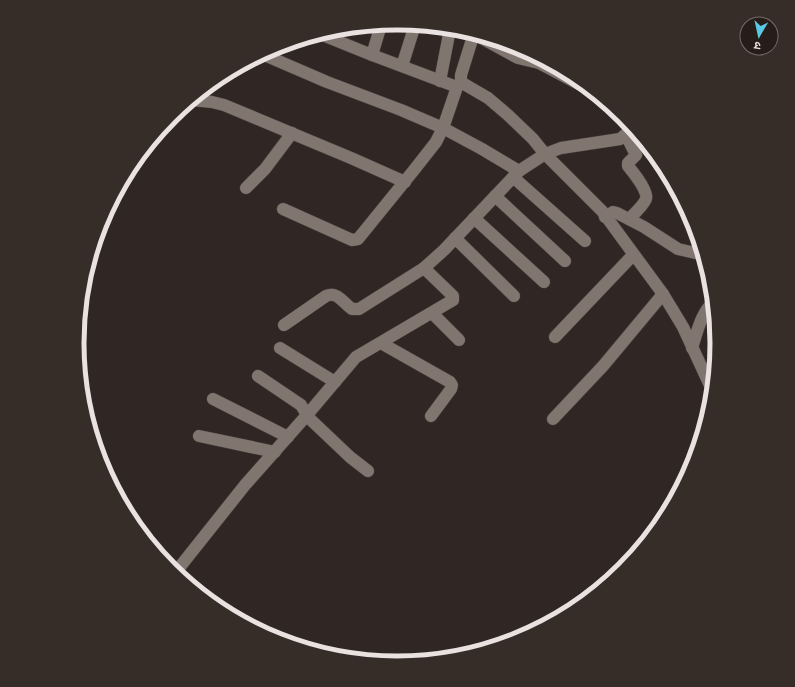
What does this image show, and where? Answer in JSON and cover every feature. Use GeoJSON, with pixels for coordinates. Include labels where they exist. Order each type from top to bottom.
{"type":"FeatureCollection","features":[{"type":"Feature","properties":{"kind":"street"},"geometry":{"type":"LineString","coordinates":[[372,55],[379,31]]}},
{"type":"Feature","properties":{"kind":"street"},"geometry":{"type":"LineString","coordinates":[[402,66],[413,31]]}},
{"type":"Feature","properties":{"kind":"street"},"geometry":{"type":"LineString","coordinates":[[440,81],[449,35]]}},
{"type":"Feature","properties":{"kind":"street"},"geometry":{"type":"LineString","coordinates":[[337,36],[372,55],[440,81],[464,84],[496,104],[533,139],[545,154],[605,216],[663,294],[683,327],[708,382]]}},
{"type":"Feature","properties":{"kind":"street"},"geometry":{"type":"LineString","coordinates":[[283,209],[355,240],[405,182],[436,142],[443,128],[459,84],[472,39]]}},
{"type":"Feature","properties":{"kind":"street"},"geometry":{"type":"LineString","coordinates":[[496,46],[513,56],[537,62]]}},
{"type":"Feature","properties":{"kind":"street"},"geometry":{"type":"LineString","coordinates":[[270,57],[327,82],[401,110],[443,128],[482,148],[516,174],[585,240]]}},
{"type":"Feature","properties":{"kind":"street"},"geometry":{"type":"LineString","coordinates":[[200,101],[219,103],[405,182]]}},
{"type":"Feature","properties":{"kind":"street"},"geometry":{"type":"LineString","coordinates":[[284,325],[326,296],[332,294],[336,295],[352,309],[359,309],[424,268],[516,174],[545,154],[561,148],[620,139],[629,132]]}},
{"type":"Feature","properties":{"kind":"street"},"geometry":{"type":"LineString","coordinates":[[246,188],[265,169],[292,133]]}},
{"type":"Feature","properties":{"kind":"street"},"geometry":{"type":"LineString","coordinates":[[629,219],[645,201],[646,196],[642,185],[628,166],[628,162],[636,155],[631,135]]}},
{"type":"Feature","properties":{"kind":"street"},"geometry":{"type":"LineString","coordinates":[[495,196],[565,261]]}},
{"type":"Feature","properties":{"kind":"street"},"geometry":{"type":"LineString","coordinates":[[605,216],[615,212],[644,227],[678,249],[697,253]]}},
{"type":"Feature","properties":{"kind":"street"},"geometry":{"type":"LineString","coordinates":[[474,218],[544,282]]}},
{"type":"Feature","properties":{"kind":"street"},"geometry":{"type":"LineString","coordinates":[[455,238],[514,296]]}},
{"type":"Feature","properties":{"kind":"street"},"geometry":{"type":"LineString","coordinates":[[555,337],[633,255]]}},
{"type":"Feature","properties":{"kind":"street"},"geometry":{"type":"LineString","coordinates":[[179,568],[245,485],[356,357],[451,302],[454,298],[453,296],[424,268]]}},
{"type":"Feature","properties":{"kind":"street"},"geometry":{"type":"LineString","coordinates":[[553,419],[603,366],[663,294]]}},
{"type":"Feature","properties":{"kind":"street"},"geometry":{"type":"LineString","coordinates":[[692,348],[705,313],[709,309]]}},
{"type":"Feature","properties":{"kind":"street"},"geometry":{"type":"LineString","coordinates":[[432,313],[459,340]]}},
{"type":"Feature","properties":{"kind":"street"},"geometry":{"type":"LineString","coordinates":[[381,343],[450,382],[452,385],[451,389],[431,416]]}},
{"type":"Feature","properties":{"kind":"street"},"geometry":{"type":"LineString","coordinates":[[280,348],[335,382]]}},
{"type":"Feature","properties":{"kind":"street"},"geometry":{"type":"LineString","coordinates":[[258,376],[302,405],[307,415],[350,457],[368,471]]}},
{"type":"Feature","properties":{"kind":"street"},"geometry":{"type":"LineString","coordinates":[[213,399],[288,437]]}},
{"type":"Feature","properties":{"kind":"street"},"geometry":{"type":"LineString","coordinates":[[199,436],[275,452]]}}]}
